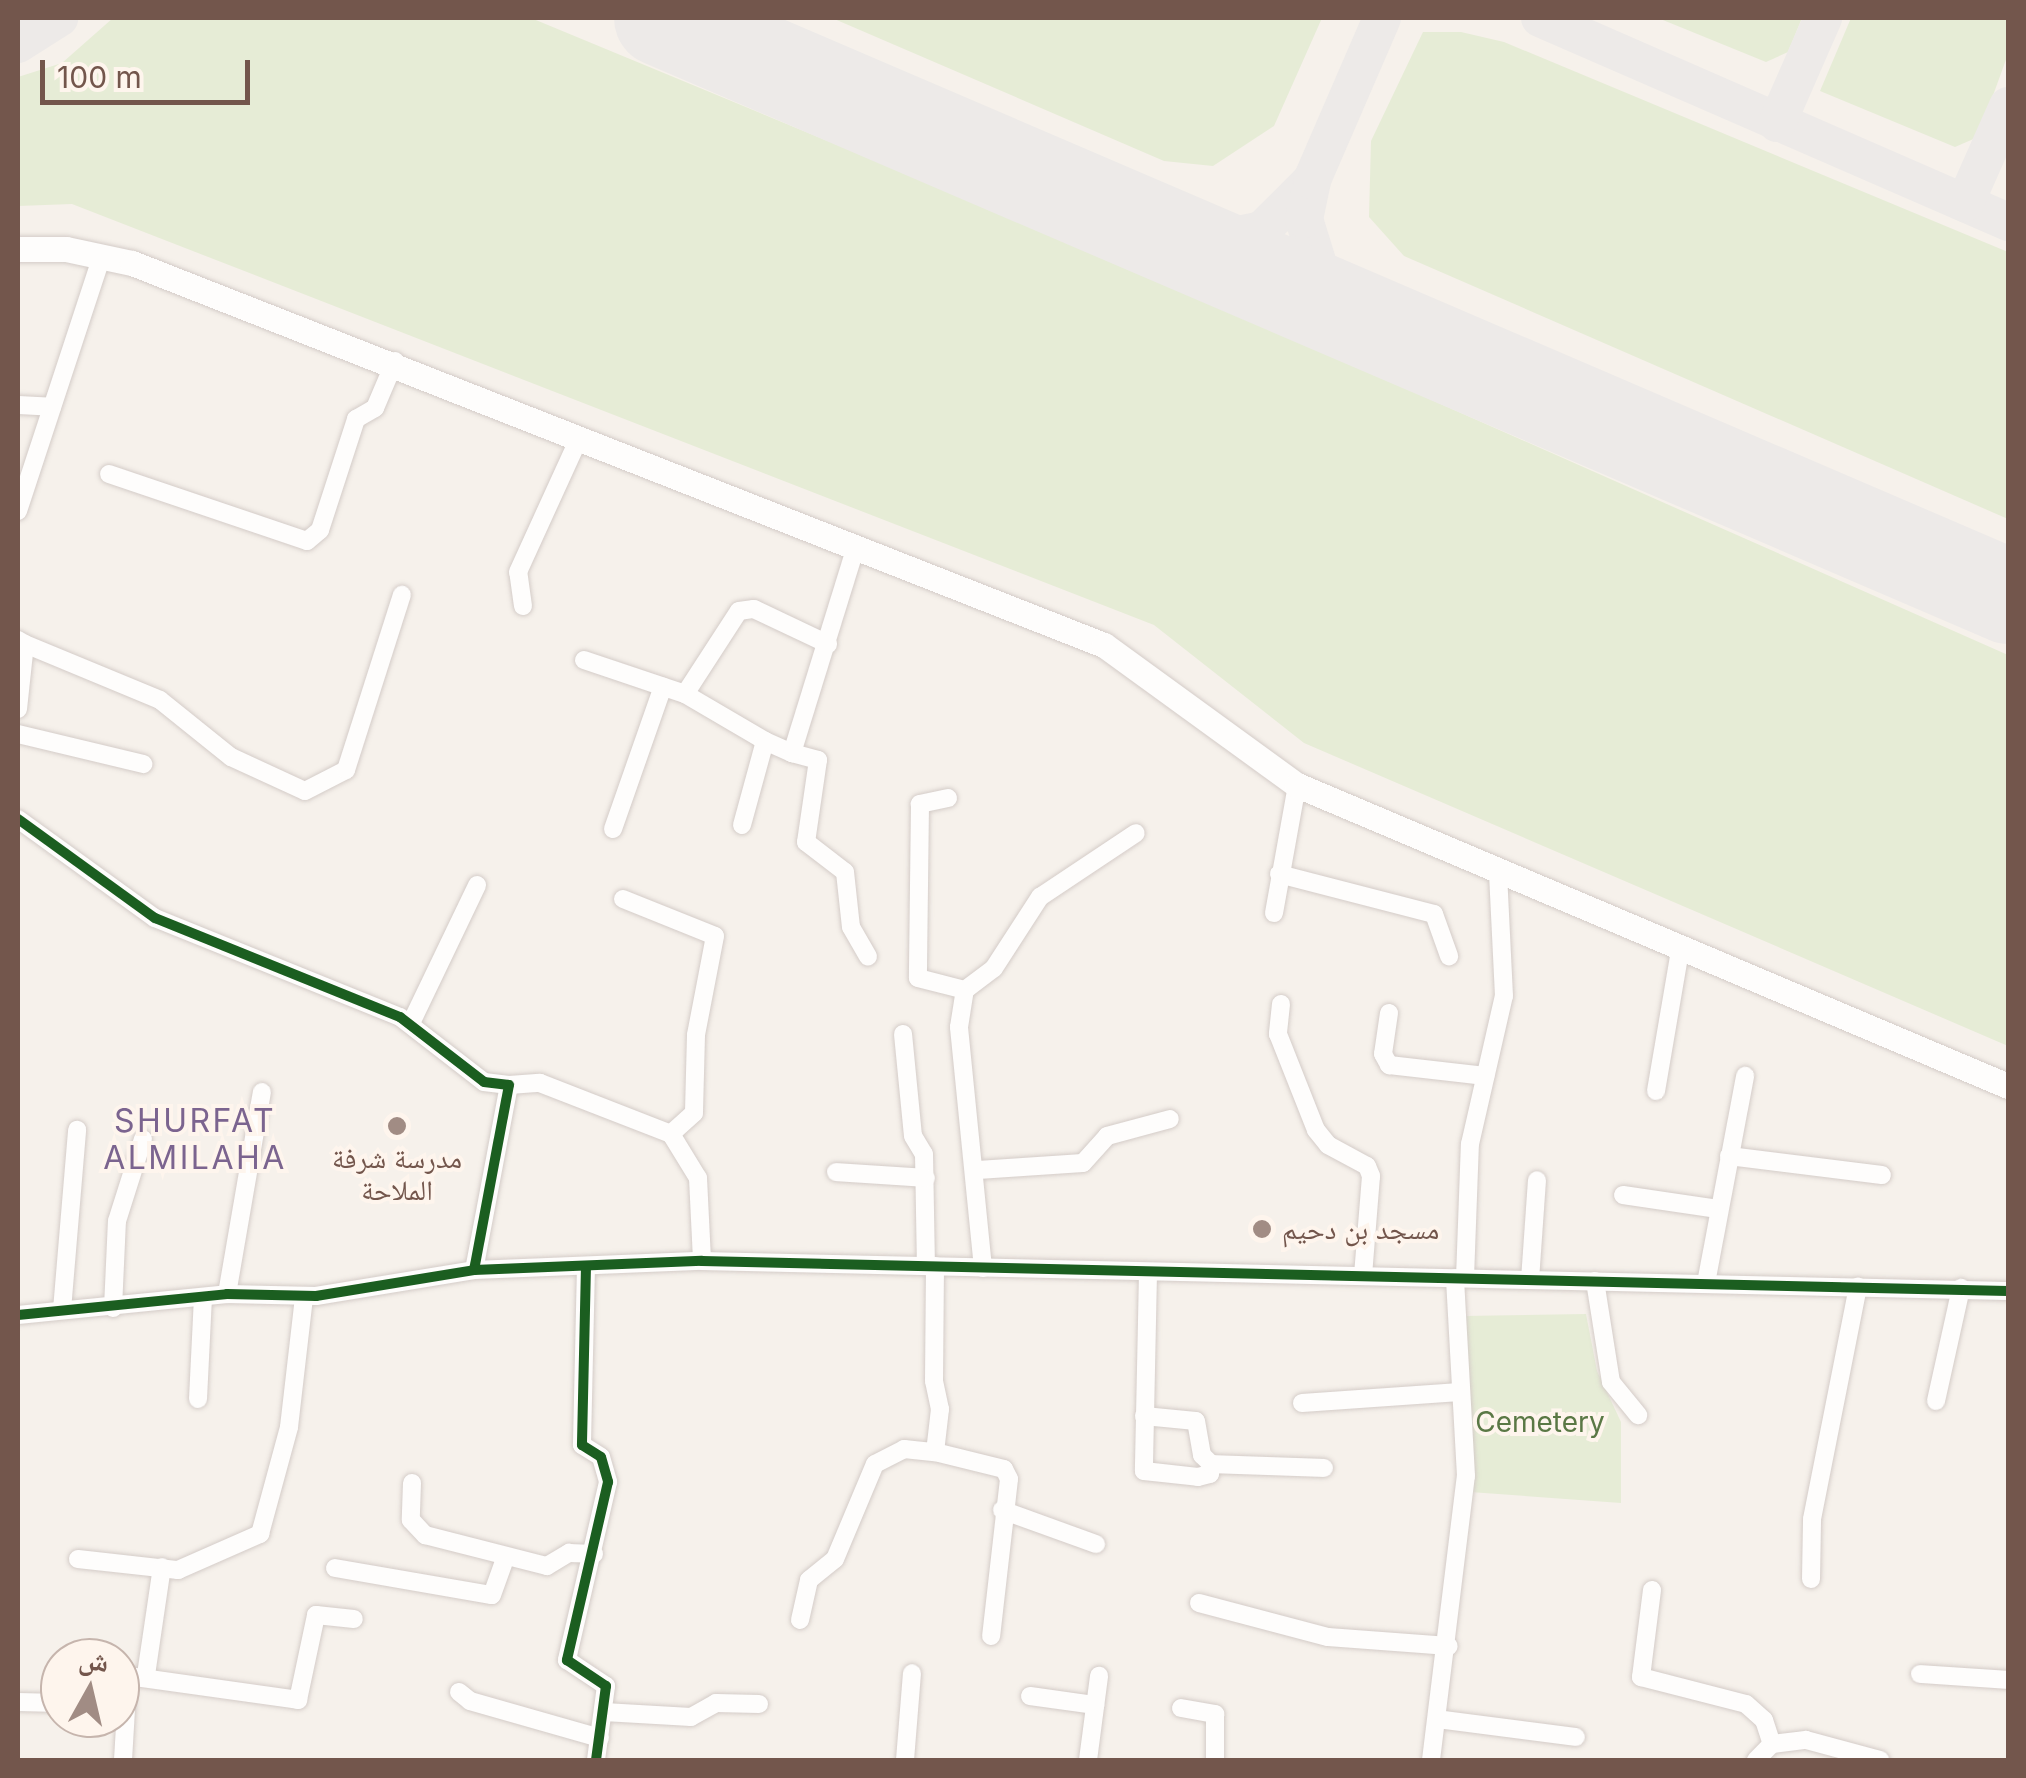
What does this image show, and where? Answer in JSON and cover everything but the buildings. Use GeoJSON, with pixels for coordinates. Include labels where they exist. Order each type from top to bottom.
{"type":"FeatureCollection","features":[{"type":"Feature","properties":{"kind":"main road"},"geometry":{"type":"LineString","coordinates":[[18,249],[102,255],[394,361],[1122,654],[1297,786],[1680,951],[2008,1086]]}},
{"type":"Feature","properties":{"kind":"street"},"geometry":{"type":"LineString","coordinates":[[18,511],[102,255]]}},
{"type":"Feature","properties":{"kind":"street"},"geometry":{"type":"LineString","coordinates":[[109,474],[306,541],[320,530],[356,419],[375,408],[394,361]]}},
{"type":"Feature","properties":{"kind":"street"},"geometry":{"type":"LineString","coordinates":[[18,405],[52,407]]}},
{"type":"Feature","properties":{"kind":"street"},"geometry":{"type":"LineString","coordinates":[[523,606],[518,572],[580,436]]}},
{"type":"Feature","properties":{"kind":"street"},"geometry":{"type":"LineString","coordinates":[[792,754],[856,546]]}},
{"type":"Feature","properties":{"kind":"street"},"geometry":{"type":"LineString","coordinates":[[18,710],[21,642],[160,700],[220,750],[305,791],[346,770],[402,595]]}},
{"type":"Feature","properties":{"kind":"street"},"geometry":{"type":"LineString","coordinates":[[685,694],[739,610],[754,609],[828,644]]}},
{"type":"Feature","properties":{"kind":"street"},"geometry":{"type":"LineString","coordinates":[[584,660],[685,694],[765,741],[792,754],[818,760],[806,842],[845,872],[851,927],[868,956]]}},
{"type":"Feature","properties":{"kind":"street"},"geometry":{"type":"LineString","coordinates":[[612,829],[663,686]]}},
{"type":"Feature","properties":{"kind":"street"},"geometry":{"type":"LineString","coordinates":[[18,734],[143,764]]}},
{"type":"Feature","properties":{"kind":"street"},"geometry":{"type":"LineString","coordinates":[[742,825],[765,741]]}},
{"type":"Feature","properties":{"kind":"street"},"geometry":{"type":"LineString","coordinates":[[1274,913],[1297,786]]}},
{"type":"Feature","properties":{"kind":"street"},"geometry":{"type":"LineString","coordinates":[[948,798],[924,799],[919,806],[918,978],[965,990]]}},
{"type":"Feature","properties":{"kind":"street"},"geometry":{"type":"LineString","coordinates":[[18,820],[155,918],[412,1023],[484,1082],[540,1083],[671,1134],[698,1178],[702,1261]]}},
{"type":"Feature","properties":{"kind":"street"},"geometry":{"type":"LineString","coordinates":[[982,1268],[978,1170],[969,1140],[960,1027],[965,990],[994,968],[1040,897],[1136,832]]}},
{"type":"Feature","properties":{"kind":"street"},"geometry":{"type":"LineString","coordinates":[[1431,1760],[1449,1646],[1466,1476],[1460,1392],[1460,1278],[1470,1144],[1504,996],[1498,873]]}},
{"type":"Feature","properties":{"kind":"street"},"geometry":{"type":"LineString","coordinates":[[1279,874],[1434,914],[1449,956]]}},
{"type":"Feature","properties":{"kind":"street"},"geometry":{"type":"LineString","coordinates":[[412,1023],[477,884]]}},
{"type":"Feature","properties":{"kind":"street"},"geometry":{"type":"LineString","coordinates":[[623,900],[716,936],[696,1035],[694,1113],[671,1134]]}},
{"type":"Feature","properties":{"kind":"street"},"geometry":{"type":"LineString","coordinates":[[1656,1091],[1680,951]]}},
{"type":"Feature","properties":{"kind":"street"},"geometry":{"type":"LineString","coordinates":[[1281,1004],[1278,1034],[1316,1130],[1328,1145],[1367,1166],[1371,1176],[1362,1275]]}},
{"type":"Feature","properties":{"kind":"street"},"geometry":{"type":"LineString","coordinates":[[1389,1013],[1383,1054],[1389,1064],[1485,1076]]}},
{"type":"Feature","properties":{"kind":"street"},"geometry":{"type":"LineString","coordinates":[[903,1034],[913,1136],[924,1154],[926,1178],[934,1380],[940,1409],[934,1452]]}},
{"type":"Feature","properties":{"kind":"street"},"geometry":{"type":"LineString","coordinates":[[1706,1283],[1746,1076]]}},
{"type":"Feature","properties":{"kind":"street"},"geometry":{"type":"LineString","coordinates":[[474,1270],[509,1085]]}},
{"type":"Feature","properties":{"kind":"street"},"geometry":{"type":"LineString","coordinates":[[226,1294],[262,1092]]}},
{"type":"Feature","properties":{"kind":"street"},"geometry":{"type":"LineString","coordinates":[[978,1170],[1083,1163],[1107,1136],[1170,1119]]}},
{"type":"Feature","properties":{"kind":"street"},"geometry":{"type":"LineString","coordinates":[[62,1310],[77,1130]]}},
{"type":"Feature","properties":{"kind":"street"},"geometry":{"type":"LineString","coordinates":[[113,1308],[117,1221],[143,1139]]}},
{"type":"Feature","properties":{"kind":"street"},"geometry":{"type":"LineString","coordinates":[[1729,1156],[1882,1174]]}},
{"type":"Feature","properties":{"kind":"street"},"geometry":{"type":"LineString","coordinates":[[836,1172],[926,1178]]}},
{"type":"Feature","properties":{"kind":"street"},"geometry":{"type":"LineString","coordinates":[[1530,1280],[1537,1180]]}},
{"type":"Feature","properties":{"kind":"street"},"geometry":{"type":"LineString","coordinates":[[1623,1196],[1718,1209]]}},
{"type":"Feature","properties":{"kind":"street"},"geometry":{"type":"LineString","coordinates":[[18,1315],[226,1294],[304,1297],[474,1270],[702,1261],[2008,1291]]}},
{"type":"Feature","properties":{"kind":"street"},"geometry":{"type":"LineString","coordinates":[[586,1266],[582,1443],[602,1457],[608,1472],[594,1554],[566,1660],[604,1681],[604,1712],[596,1760]]}},
{"type":"Feature","properties":{"kind":"street"},"geometry":{"type":"LineString","coordinates":[[1148,1273],[1142,1463],[1149,1475],[1207,1476],[1211,1464]]}},
{"type":"Feature","properties":{"kind":"street"},"geometry":{"type":"LineString","coordinates":[[1595,1281],[1611,1382],[1638,1415]]}},
{"type":"Feature","properties":{"kind":"street"},"geometry":{"type":"LineString","coordinates":[[1811,1579],[1812,1520],[1858,1286]]}},
{"type":"Feature","properties":{"kind":"street"},"geometry":{"type":"LineString","coordinates":[[1936,1401],[1961,1288]]}},
{"type":"Feature","properties":{"kind":"street"},"geometry":{"type":"LineString","coordinates":[[198,1399],[203,1296]]}},
{"type":"Feature","properties":{"kind":"street"},"geometry":{"type":"LineString","coordinates":[[78,1559],[178,1570],[260,1534],[289,1426],[304,1297]]}},
{"type":"Feature","properties":{"kind":"street"},"geometry":{"type":"LineString","coordinates":[[1302,1403],[1460,1392]]}},
{"type":"Feature","properties":{"kind":"street"},"geometry":{"type":"LineString","coordinates":[[1144,1416],[1196,1421],[1201,1452],[1211,1464],[1324,1468]]}},
{"type":"Feature","properties":{"kind":"street"},"geometry":{"type":"LineString","coordinates":[[800,1620],[807,1586],[834,1559],[874,1464],[904,1449],[1004,1469],[990,1636]]}},
{"type":"Feature","properties":{"kind":"street"},"geometry":{"type":"LineString","coordinates":[[412,1482],[411,1520],[419,1531],[547,1566],[568,1553],[594,1554]]}},
{"type":"Feature","properties":{"kind":"street"},"geometry":{"type":"LineString","coordinates":[[1002,1510],[1096,1544]]}},
{"type":"Feature","properties":{"kind":"street"},"geometry":{"type":"LineString","coordinates":[[335,1568],[492,1596],[506,1556]]}},
{"type":"Feature","properties":{"kind":"street"},"geometry":{"type":"LineString","coordinates":[[146,1675],[162,1567]]}},
{"type":"Feature","properties":{"kind":"street"},"geometry":{"type":"LineString","coordinates":[[1652,1590],[1641,1677],[1746,1704],[1764,1720],[1772,1744]]}},
{"type":"Feature","properties":{"kind":"street"},"geometry":{"type":"LineString","coordinates":[[1199,1602],[1328,1636],[1449,1646]]}},
{"type":"Feature","properties":{"kind":"street"},"geometry":{"type":"LineString","coordinates":[[140,1675],[298,1700],[316,1614],[354,1619]]}},
{"type":"Feature","properties":{"kind":"street"},"geometry":{"type":"LineString","coordinates":[[906,1760],[912,1673]]}},
{"type":"Feature","properties":{"kind":"street"},"geometry":{"type":"LineString","coordinates":[[1920,1674],[2008,1680]]}},
{"type":"Feature","properties":{"kind":"street"},"geometry":{"type":"LineString","coordinates":[[1088,1760],[1099,1676]]}},
{"type":"Feature","properties":{"kind":"street"},"geometry":{"type":"LineString","coordinates":[[459,1692],[600,1738]]}},
{"type":"Feature","properties":{"kind":"street"},"geometry":{"type":"LineString","coordinates":[[1030,1696],[1095,1705]]}},
{"type":"Feature","properties":{"kind":"street"},"geometry":{"type":"LineString","coordinates":[[604,1712],[691,1718],[716,1703],[759,1704]]}},
{"type":"Feature","properties":{"kind":"street"},"geometry":{"type":"LineString","coordinates":[[1182,1708],[1215,1714],[1215,1760]]}},
{"type":"Feature","properties":{"kind":"street"},"geometry":{"type":"LineString","coordinates":[[1438,1719],[1576,1736]]}},
{"type":"Feature","properties":{"kind":"street"},"geometry":{"type":"LineString","coordinates":[[1756,1760],[1772,1744],[1827,1742],[1880,1760]]}},
{"type":"Feature","properties":{"kind":"green space"},"geometry":{"type":"Polygon","coordinates":[[[113,18],[531,18],[1122,263],[2008,655],[2008,1046],[1304,743],[1154,625],[72,204],[18,206],[18,77],[62,63],[113,18]]]}},
{"type":"Feature","properties":{"kind":"green space"},"geometry":{"type":"Polygon","coordinates":[[[832,18],[1322,18],[1274,126],[1213,166],[1164,161],[832,18]]]}},
{"type":"Feature","properties":{"kind":"green space"},"geometry":{"type":"Polygon","coordinates":[[[1658,18],[1802,18],[1788,52],[1766,62],[1658,18]]]}},
{"type":"Feature","properties":{"kind":"green space"},"geometry":{"type":"Polygon","coordinates":[[[1851,18],[2008,18],[2008,54],[1978,137],[1955,147],[1820,91],[1851,18]]]}},
{"type":"Feature","properties":{"kind":"green space"},"geometry":{"type":"Polygon","coordinates":[[[1423,32],[1461,32],[1504,42],[2008,252],[2008,519],[1404,256],[1369,217],[1371,141],[1423,32]]]}},
{"type":"Feature","properties":{"kind":"green space","name":"Cemetery"},"geometry":{"type":"Polygon","coordinates":[[[1586,1314],[1597,1371],[1621,1422],[1621,1503],[1470,1492],[1462,1316],[1586,1314]]]}},
{"type":"Feature","properties":{"kind":"taxiway"},"geometry":{"type":"LineString","coordinates":[[18,44],[59,18]]}},
{"type":"Feature","properties":{"kind":"taxiway"},"geometry":{"type":"LineString","coordinates":[[1369,321],[1321,274],[1304,219],[1312,180],[1382,18]]}},
{"type":"Feature","properties":{"kind":"taxiway"},"geometry":{"type":"LineString","coordinates":[[1540,18],[2008,222]]}},
{"type":"Feature","properties":{"kind":"taxiway"},"geometry":{"type":"LineString","coordinates":[[1777,123],[1823,18]]}},
{"type":"Feature","properties":{"kind":"taxiway"},"geometry":{"type":"LineString","coordinates":[[1965,203],[2008,106]]}},
{"type":"Feature","properties":{"kind":"taxiway"},"geometry":{"type":"LineString","coordinates":[[1191,245],[1262,230],[1311,181]]}},
{"type":"Feature","properties":{"kind":"runway"},"geometry":{"type":"LineString","coordinates":[[661,18],[2008,596]]}},
{"type":"Feature","properties":{"kind":"cycle path"},"geometry":{"type":"LineString","coordinates":[[18,819],[155,918],[400,1017],[484,1082],[509,1085],[474,1270]]}},
{"type":"Feature","properties":{"kind":"cycle path"},"geometry":{"type":"LineString","coordinates":[[18,1315],[227,1294],[316,1296],[474,1270],[702,1261],[2008,1291]]}},
{"type":"Feature","properties":{"kind":"cycle path"},"geometry":{"type":"LineString","coordinates":[[586,1266],[582,1445],[601,1457],[608,1482],[567,1660],[606,1686],[596,1760]]}},
{"type":"Feature","properties":{"kind":"place","name":"مدرسة شرفة الملاحة"},"geometry":{"type":"Point","coordinates":[397,1126]}},
{"type":"Feature","properties":{"kind":"place","name":"مسجد بن دحيم"},"geometry":{"type":"Point","coordinates":[1262,1229]}},
{"type":"Feature","properties":{"kind":"district","name":"SHURFAT ALMILAHA"},"geometry":{"type":"Point","coordinates":[195,1140]}}]}
